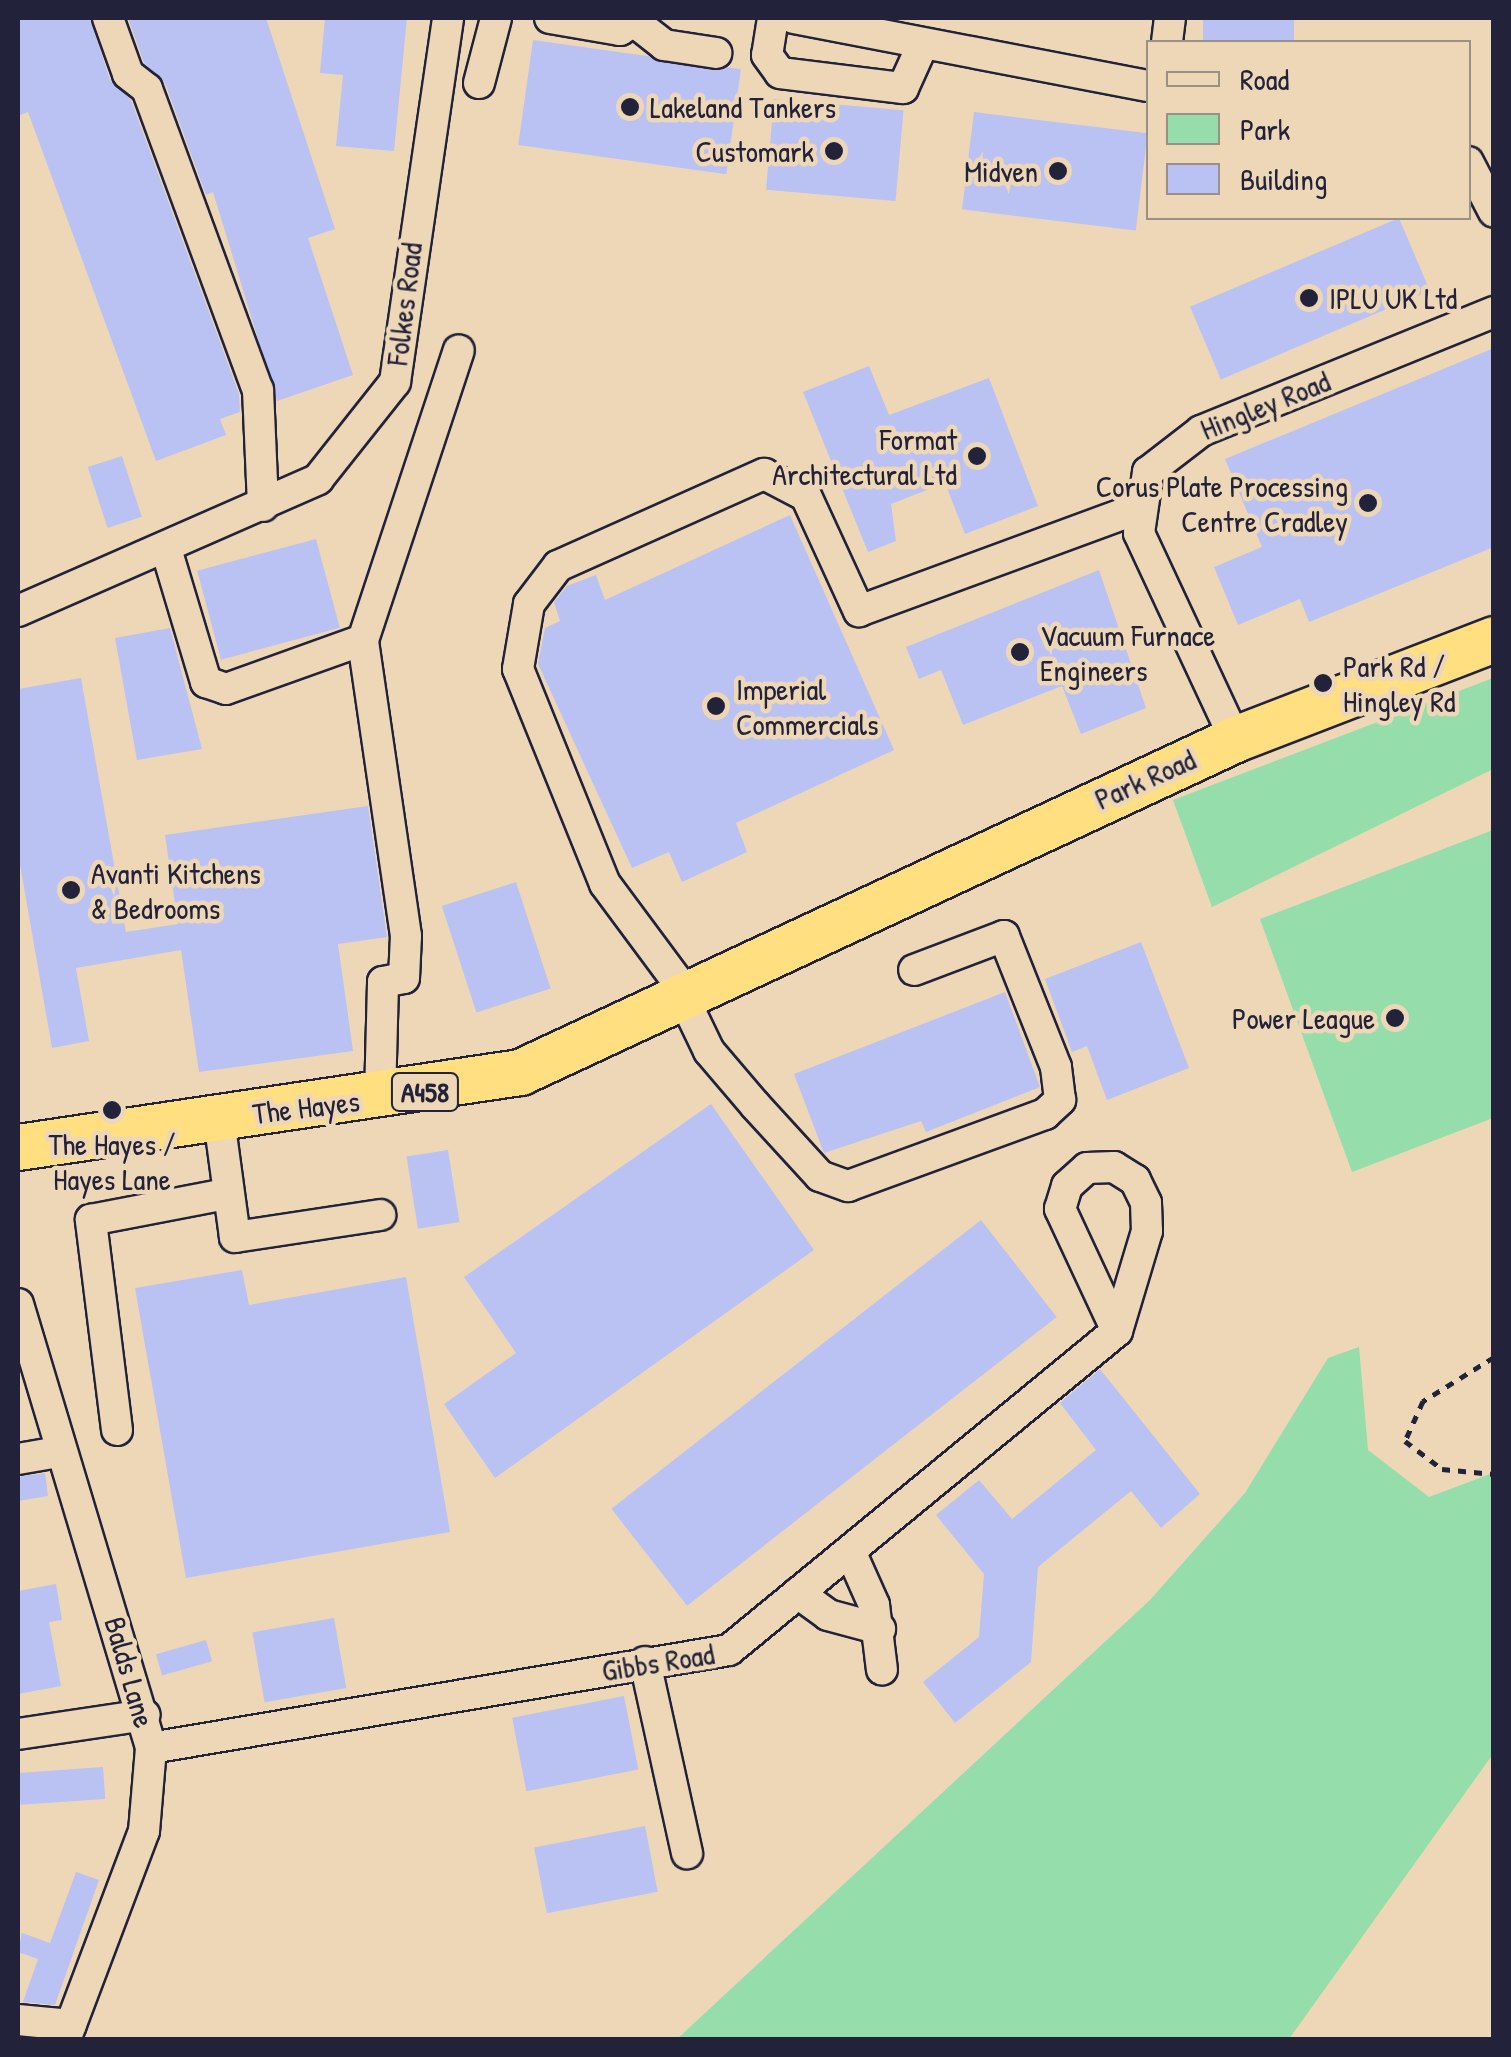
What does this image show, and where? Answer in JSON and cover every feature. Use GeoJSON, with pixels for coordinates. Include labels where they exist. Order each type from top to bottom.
{"type":"FeatureCollection","features":[{"type":"Feature","properties":{"kind":"highway","name":"Park Road"},"geometry":{"type":"LineString","coordinates":[[805,940],[1235,739],[1494,639]]}},
{"type":"Feature","properties":{"kind":"highway","name":"The Hayes"},"geometry":{"type":"LineString","coordinates":[[18,1147],[380,1098],[520,1072],[687,998],[805,940]]}},
{"type":"Feature","properties":{"kind":"street"},"geometry":{"type":"LineString","coordinates":[[108,18],[128,74],[148,88],[258,390],[263,506]]}},
{"type":"Feature","properties":{"kind":"street","name":"Folkes Road"},"geometry":{"type":"LineString","coordinates":[[18,611],[167,552],[318,479],[395,382],[448,18]]}},
{"type":"Feature","properties":{"kind":"street"},"geometry":{"type":"LineString","coordinates":[[479,83],[496,18]]}},
{"type":"Feature","properties":{"kind":"street"},"geometry":{"type":"LineString","coordinates":[[550,18],[620,30],[637,20],[664,45],[716,54]]}},
{"type":"Feature","properties":{"kind":"street"},"geometry":{"type":"LineString","coordinates":[[773,18],[767,55],[780,73],[904,88],[922,46]]}},
{"type":"Feature","properties":{"kind":"street"},"geometry":{"type":"LineString","coordinates":[[794,18],[922,46],[1146,86]]}},
{"type":"Feature","properties":{"kind":"street"},"geometry":{"type":"LineString","coordinates":[[1471,168],[1494,212]]}},
{"type":"Feature","properties":{"kind":"street","name":"Hingley Road"},"geometry":{"type":"LineString","coordinates":[[1138,508],[1148,472],[1170,446],[1494,312]]}},
{"type":"Feature","properties":{"kind":"street"},"geometry":{"type":"LineString","coordinates":[[380,1098],[383,982],[404,978],[406,936],[363,640],[459,350]]}},
{"type":"Feature","properties":{"kind":"street"},"geometry":{"type":"LineString","coordinates":[[914,970],[1004,936],[1056,1067],[1060,1100],[1045,1114],[848,1186],[820,1176],[709,1051],[687,998],[605,884],[518,669],[530,604],[558,566],[764,474],[806,496],[859,611],[1138,508],[1139,533],[1176,626],[1235,739]]}},
{"type":"Feature","properties":{"kind":"street"},"geometry":{"type":"LineString","coordinates":[[167,552],[206,682],[226,689],[363,640]]}},
{"type":"Feature","properties":{"kind":"street"},"geometry":{"type":"LineString","coordinates":[[218,1119],[235,1238],[380,1216]]}},
{"type":"Feature","properties":{"kind":"street"},"geometry":{"type":"LineString","coordinates":[[1114,1167],[1136,1180],[1146,1203],[1147,1232],[1117,1331],[1060,1209],[1066,1186],[1088,1168],[1114,1167]]}},
{"type":"Feature","properties":{"kind":"street"},"geometry":{"type":"LineString","coordinates":[[117,1430],[92,1220],[226,1194]]}},
{"type":"Feature","properties":{"kind":"street","name":"Balds Lane"},"geometry":{"type":"LineString","coordinates":[[18,1304],[58,1452],[145,1715],[151,1748],[144,1831],[68,2032]]}},
{"type":"Feature","properties":{"kind":"street","name":"Gibbs Road"},"geometry":{"type":"LineString","coordinates":[[151,1748],[729,1650],[1117,1331]]}},
{"type":"Feature","properties":{"kind":"street"},"geometry":{"type":"LineString","coordinates":[[18,1459],[58,1452]]}},
{"type":"Feature","properties":{"kind":"street"},"geometry":{"type":"LineString","coordinates":[[850,1551],[880,1630],[882,1670]]}},
{"type":"Feature","properties":{"kind":"street"},"geometry":{"type":"LineString","coordinates":[[798,1593],[828,1616],[880,1630]]}},
{"type":"Feature","properties":{"kind":"street"},"geometry":{"type":"LineString","coordinates":[[645,1662],[687,1853]]}},
{"type":"Feature","properties":{"kind":"street"},"geometry":{"type":"LineString","coordinates":[[18,1734],[145,1715]]}},
{"type":"Feature","properties":{"kind":"street"},"geometry":{"type":"LineString","coordinates":[[18,2020],[68,2032]]}},
{"type":"Feature","properties":{"kind":"path"},"geometry":{"type":"LineString","coordinates":[[1494,1357],[1423,1401],[1405,1441],[1442,1469],[1494,1474]]}},
{"type":"Feature","properties":{"kind":"green space"},"geometry":{"type":"Polygon","coordinates":[[[1493,678],[1493,769],[1212,907],[1173,800],[1493,678]]]}},
{"type":"Feature","properties":{"kind":"green space","name":"Power League"},"geometry":{"type":"Polygon","coordinates":[[[1493,830],[1493,1118],[1352,1172],[1260,919],[1493,830]]]}},
{"type":"Feature","properties":{"kind":"green space"},"geometry":{"type":"Polygon","coordinates":[[[1359,1347],[1368,1450],[1429,1497],[1493,1473],[1493,1754],[1289,2039],[677,2039],[1150,1600],[1245,1493],[1328,1358],[1359,1347]]]}},
{"type":"Feature","properties":{"kind":"building"},"geometry":{"type":"Polygon","coordinates":[[[18,18],[90,18],[110,80],[131,100],[239,394],[240,412],[220,419],[226,435],[156,461],[28,112],[18,116],[18,18]]]}},
{"type":"Feature","properties":{"kind":"building"},"geometry":{"type":"Polygon","coordinates":[[[128,18],[266,18],[335,229],[308,238],[353,375],[277,401],[213,192],[206,195],[165,83],[144,63],[128,18]]]}},
{"type":"Feature","properties":{"kind":"building"},"geometry":{"type":"Polygon","coordinates":[[[325,18],[407,18],[394,151],[336,146],[343,75],[320,73],[325,18]]]}},
{"type":"Feature","properties":{"kind":"building"},"geometry":{"type":"Polygon","coordinates":[[[1203,18],[1294,18],[1294,40],[1203,40],[1203,18]]]}},
{"type":"Feature","properties":{"kind":"building","name":"Lakeland Tankers"},"geometry":{"type":"Polygon","coordinates":[[[533,40],[741,69],[726,174],[518,145],[533,40]]]}},
{"type":"Feature","properties":{"kind":"building","name":"Customark"},"geometry":{"type":"Polygon","coordinates":[[[774,99],[904,110],[896,201],[766,190],[774,99]]]}},
{"type":"Feature","properties":{"kind":"building","name":"Midven"},"geometry":{"type":"Polygon","coordinates":[[[974,112],[1146,133],[1136,231],[962,209],[974,112]]]}},
{"type":"Feature","properties":{"kind":"building","name":"IPLU UK Ltd"},"geometry":{"type":"Polygon","coordinates":[[[1400,220],[1430,291],[1221,379],[1190,307],[1400,220]]]}},
{"type":"Feature","properties":{"kind":"building","name":"Corus Plate Processing Centre Cradley"},"geometry":{"type":"Polygon","coordinates":[[[1494,348],[1494,547],[1309,622],[1300,599],[1238,625],[1214,567],[1262,547],[1225,459],[1494,348]]]}},
{"type":"Feature","properties":{"kind":"building"},"geometry":{"type":"Polygon","coordinates":[[[869,366],[889,415],[989,378],[1038,506],[965,534],[945,483],[891,504],[896,541],[868,552],[803,392],[869,366]]]}},
{"type":"Feature","properties":{"kind":"building"},"geometry":{"type":"Polygon","coordinates":[[[122,456],[142,517],[108,528],[88,467],[122,456]]]}},
{"type":"Feature","properties":{"kind":"building","name":"Imperial Commercials"},"geometry":{"type":"Polygon","coordinates":[[[790,515],[894,750],[736,823],[747,852],[682,882],[669,852],[632,868],[538,664],[545,628],[560,621],[554,602],[567,586],[596,575],[605,600],[790,515]]]}},
{"type":"Feature","properties":{"kind":"building"},"geometry":{"type":"Polygon","coordinates":[[[316,539],[340,628],[221,660],[197,571],[316,539]]]}},
{"type":"Feature","properties":{"kind":"building","name":"Vacuum Furnace Engineers"},"geometry":{"type":"Polygon","coordinates":[[[1099,570],[1146,708],[1081,734],[1062,686],[963,725],[941,670],[919,679],[906,647],[1099,570]]]}},
{"type":"Feature","properties":{"kind":"building"},"geometry":{"type":"Polygon","coordinates":[[[170,628],[202,749],[137,760],[115,638],[170,628]]]}},
{"type":"Feature","properties":{"kind":"building"},"geometry":{"type":"Polygon","coordinates":[[[81,678],[126,932],[178,924],[165,835],[368,806],[387,937],[338,944],[353,1051],[199,1072],[181,950],[76,968],[89,1041],[52,1048],[18,853],[18,689],[81,678]]]}},
{"type":"Feature","properties":{"kind":"building"},"geometry":{"type":"Polygon","coordinates":[[[516,882],[551,989],[476,1013],[442,906],[516,882]]]}},
{"type":"Feature","properties":{"kind":"building"},"geometry":{"type":"Polygon","coordinates":[[[1141,942],[1189,1068],[1107,1100],[1087,1046],[1072,1052],[1045,979],[1141,942]]]}},
{"type":"Feature","properties":{"kind":"building"},"geometry":{"type":"Polygon","coordinates":[[[1005,992],[1040,1087],[926,1132],[921,1121],[824,1153],[794,1074],[1005,992]]]}},
{"type":"Feature","properties":{"kind":"building"},"geometry":{"type":"Polygon","coordinates":[[[711,1104],[814,1250],[495,1478],[444,1404],[516,1353],[464,1277],[711,1104]]]}},
{"type":"Feature","properties":{"kind":"building"},"geometry":{"type":"Polygon","coordinates":[[[448,1150],[459,1222],[418,1229],[407,1157],[448,1150]]]}},
{"type":"Feature","properties":{"kind":"building"},"geometry":{"type":"Polygon","coordinates":[[[981,1220],[1057,1317],[687,1606],[611,1509],[981,1220]]]}},
{"type":"Feature","properties":{"kind":"building"},"geometry":{"type":"Polygon","coordinates":[[[242,1270],[249,1305],[406,1277],[450,1532],[186,1578],[135,1288],[242,1270]]]}},
{"type":"Feature","properties":{"kind":"building"},"geometry":{"type":"Polygon","coordinates":[[[1100,1369],[1200,1494],[1161,1528],[1131,1491],[1038,1567],[1031,1662],[955,1723],[923,1682],[979,1637],[984,1574],[936,1515],[979,1480],[1012,1519],[1096,1450],[1060,1403],[1100,1369]]]}},
{"type":"Feature","properties":{"kind":"building"},"geometry":{"type":"Polygon","coordinates":[[[45,1473],[48,1496],[18,1501],[18,1477],[45,1473]]]}},
{"type":"Feature","properties":{"kind":"building"},"geometry":{"type":"Polygon","coordinates":[[[56,1584],[62,1620],[49,1622],[61,1686],[18,1694],[18,1591],[56,1584]]]}},
{"type":"Feature","properties":{"kind":"building"},"geometry":{"type":"Polygon","coordinates":[[[334,1618],[346,1688],[265,1702],[252,1632],[334,1618]]]}},
{"type":"Feature","properties":{"kind":"building"},"geometry":{"type":"Polygon","coordinates":[[[206,1640],[212,1661],[162,1675],[156,1654],[206,1640]]]}},
{"type":"Feature","properties":{"kind":"building"},"geometry":{"type":"Polygon","coordinates":[[[624,1696],[638,1770],[526,1791],[512,1718],[624,1696]]]}},
{"type":"Feature","properties":{"kind":"building"},"geometry":{"type":"Polygon","coordinates":[[[103,1767],[105,1799],[20,1805],[18,1773],[103,1767]]]}},
{"type":"Feature","properties":{"kind":"building"},"geometry":{"type":"Polygon","coordinates":[[[645,1826],[658,1892],[547,1913],[534,1848],[645,1826]]]}},
{"type":"Feature","properties":{"kind":"building"},"geometry":{"type":"Polygon","coordinates":[[[76,1872],[99,1880],[55,2005],[23,2002],[38,1959],[18,1952],[22,1933],[50,1943],[76,1872]]]}},
{"type":"Feature","properties":{"kind":"place","name":"Lakeland Tankers"},"geometry":{"type":"Point","coordinates":[630,107]}},
{"type":"Feature","properties":{"kind":"place","name":"Customark"},"geometry":{"type":"Point","coordinates":[834,151]}},
{"type":"Feature","properties":{"kind":"place","name":"Midven"},"geometry":{"type":"Point","coordinates":[1058,171]}},
{"type":"Feature","properties":{"kind":"place","name":"IPLU UK Ltd"},"geometry":{"type":"Point","coordinates":[1309,298]}},
{"type":"Feature","properties":{"kind":"place","name":"Format Architectural Ltd"},"geometry":{"type":"Point","coordinates":[977,456]}},
{"type":"Feature","properties":{"kind":"place","name":"Corus Plate Processing Centre Cradley"},"geometry":{"type":"Point","coordinates":[1368,503]}},
{"type":"Feature","properties":{"kind":"place","name":"Vacuum Furnace Engineers"},"geometry":{"type":"Point","coordinates":[1020,652]}},
{"type":"Feature","properties":{"kind":"place","name":"Park Rd / Hingley Rd"},"geometry":{"type":"Point","coordinates":[1323,683]}},
{"type":"Feature","properties":{"kind":"place","name":"Imperial Commercials"},"geometry":{"type":"Point","coordinates":[716,706]}},
{"type":"Feature","properties":{"kind":"place","name":"Avanti Kitchens & Bedrooms"},"geometry":{"type":"Point","coordinates":[71,890]}},
{"type":"Feature","properties":{"kind":"place","name":"Power League"},"geometry":{"type":"Point","coordinates":[1395,1018]}},
{"type":"Feature","properties":{"kind":"place","name":"The Hayes / Hayes Lane"},"geometry":{"type":"Point","coordinates":[112,1110]}}]}
